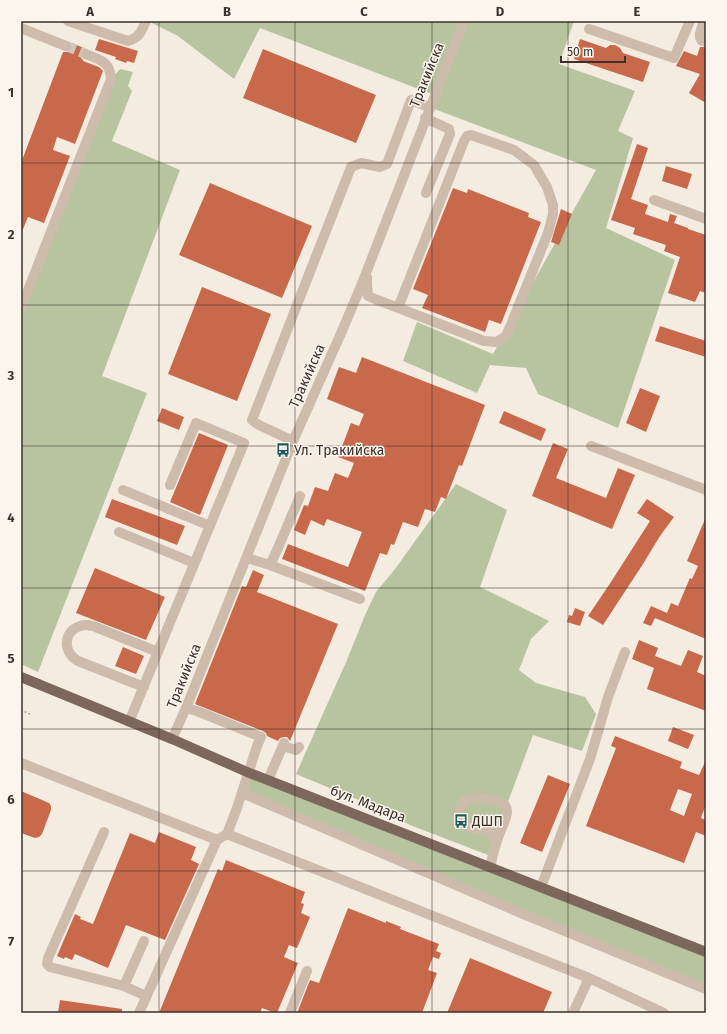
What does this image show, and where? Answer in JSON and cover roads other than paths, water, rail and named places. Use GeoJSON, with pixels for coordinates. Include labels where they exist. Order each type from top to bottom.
{"type":"FeatureCollection","features":[{"type":"Feature","properties":{"kind":"main road","name":"бул. Мадара"},"geometry":{"type":"LineString","coordinates":[[21,677],[249,773],[706,952]]}},
{"type":"Feature","properties":{"kind":"street"},"geometry":{"type":"LineString","coordinates":[[68,21],[128,41],[135,39],[140,34],[146,21]]}},
{"type":"Feature","properties":{"kind":"street","name":"Тракийска"},"geometry":{"type":"LineString","coordinates":[[172,740],[294,441],[368,268],[429,107],[464,21]]}},
{"type":"Feature","properties":{"kind":"street"},"geometry":{"type":"LineString","coordinates":[[589,29],[674,58],[690,21]]}},
{"type":"Feature","properties":{"kind":"street"},"geometry":{"type":"LineString","coordinates":[[702,41],[700,40],[699,36],[704,21]]}},
{"type":"Feature","properties":{"kind":"street"},"geometry":{"type":"LineString","coordinates":[[21,28],[66,46]]}},
{"type":"Feature","properties":{"kind":"street"},"geometry":{"type":"LineString","coordinates":[[21,308],[111,79],[111,71],[108,65],[99,59],[86,54]]}},
{"type":"Feature","properties":{"kind":"street"},"geometry":{"type":"LineString","coordinates":[[294,441],[259,425],[252,420],[351,167],[361,163],[380,168],[387,164],[411,100],[429,107]]}},
{"type":"Feature","properties":{"kind":"street"},"geometry":{"type":"LineString","coordinates":[[425,118],[449,129],[450,134],[426,193]]}},
{"type":"Feature","properties":{"kind":"street"},"geometry":{"type":"LineString","coordinates":[[368,268],[368,296],[398,308],[484,342],[497,342],[506,336],[510,327],[548,233],[553,214],[553,205],[547,187],[534,165],[514,150],[471,134],[467,136],[398,308]]}},
{"type":"Feature","properties":{"kind":"street"},"geometry":{"type":"LineString","coordinates":[[654,200],[706,219]]}},
{"type":"Feature","properties":{"kind":"street"},"geometry":{"type":"LineString","coordinates":[[129,722],[244,443],[196,423],[170,485]]}},
{"type":"Feature","properties":{"kind":"street"},"geometry":{"type":"LineString","coordinates":[[591,446],[706,490]]}},
{"type":"Feature","properties":{"kind":"street"},"geometry":{"type":"LineString","coordinates":[[124,490],[210,526]]}},
{"type":"Feature","properties":{"kind":"street"},"geometry":{"type":"LineString","coordinates":[[270,565],[300,496]]}},
{"type":"Feature","properties":{"kind":"street"},"geometry":{"type":"LineString","coordinates":[[120,532],[194,563]]}},
{"type":"Feature","properties":{"kind":"street"},"geometry":{"type":"LineString","coordinates":[[247,558],[270,565],[360,599]]}},
{"type":"Feature","properties":{"kind":"street"},"geometry":{"type":"LineString","coordinates":[[144,687],[78,661],[67,649],[67,638],[74,628],[80,625],[87,625],[158,652]]}},
{"type":"Feature","properties":{"kind":"street"},"geometry":{"type":"LineString","coordinates":[[541,887],[590,759],[608,697],[625,652]]}},
{"type":"Feature","properties":{"kind":"street"},"geometry":{"type":"LineString","coordinates":[[139,1013],[217,840],[227,834],[261,737],[186,708]]}},
{"type":"Feature","properties":{"kind":"street"},"geometry":{"type":"LineString","coordinates":[[268,780],[283,745],[296,750],[299,747]]}},
{"type":"Feature","properties":{"kind":"street"},"geometry":{"type":"LineString","coordinates":[[21,763],[217,840]]}},
{"type":"Feature","properties":{"kind":"street"},"geometry":{"type":"LineString","coordinates":[[242,793],[523,914],[706,989]]}},
{"type":"Feature","properties":{"kind":"street"},"geometry":{"type":"LineString","coordinates":[[490,868],[497,840],[507,815],[505,806],[500,802],[477,797],[466,800],[461,806],[460,810],[460,818],[464,824],[470,828],[484,830],[492,834],[497,840]]}},
{"type":"Feature","properties":{"kind":"street"},"geometry":{"type":"LineString","coordinates":[[104,832],[48,958],[47,964],[50,967],[124,986],[146,996]]}},
{"type":"Feature","properties":{"kind":"street"},"geometry":{"type":"LineString","coordinates":[[227,834],[589,978],[664,1013]]}},
{"type":"Feature","properties":{"kind":"street"},"geometry":{"type":"LineString","coordinates":[[124,986],[144,941]]}},
{"type":"Feature","properties":{"kind":"street"},"geometry":{"type":"LineString","coordinates":[[290,1013],[307,971]]}},
{"type":"Feature","properties":{"kind":"street"},"geometry":{"type":"LineString","coordinates":[[574,1013],[589,978]]}},
{"type":"Feature","properties":{"kind":"tunnel"},"geometry":{"type":"LineString","coordinates":[[66,46],[86,54]]}},
{"type":"Feature","properties":{"kind":"place","name":"Ул. Тракийска"},"geometry":{"type":"Point","coordinates":[283,450]}},
{"type":"Feature","properties":{"kind":"place","name":"ДШП"},"geometry":{"type":"Point","coordinates":[461,821]}}]}
